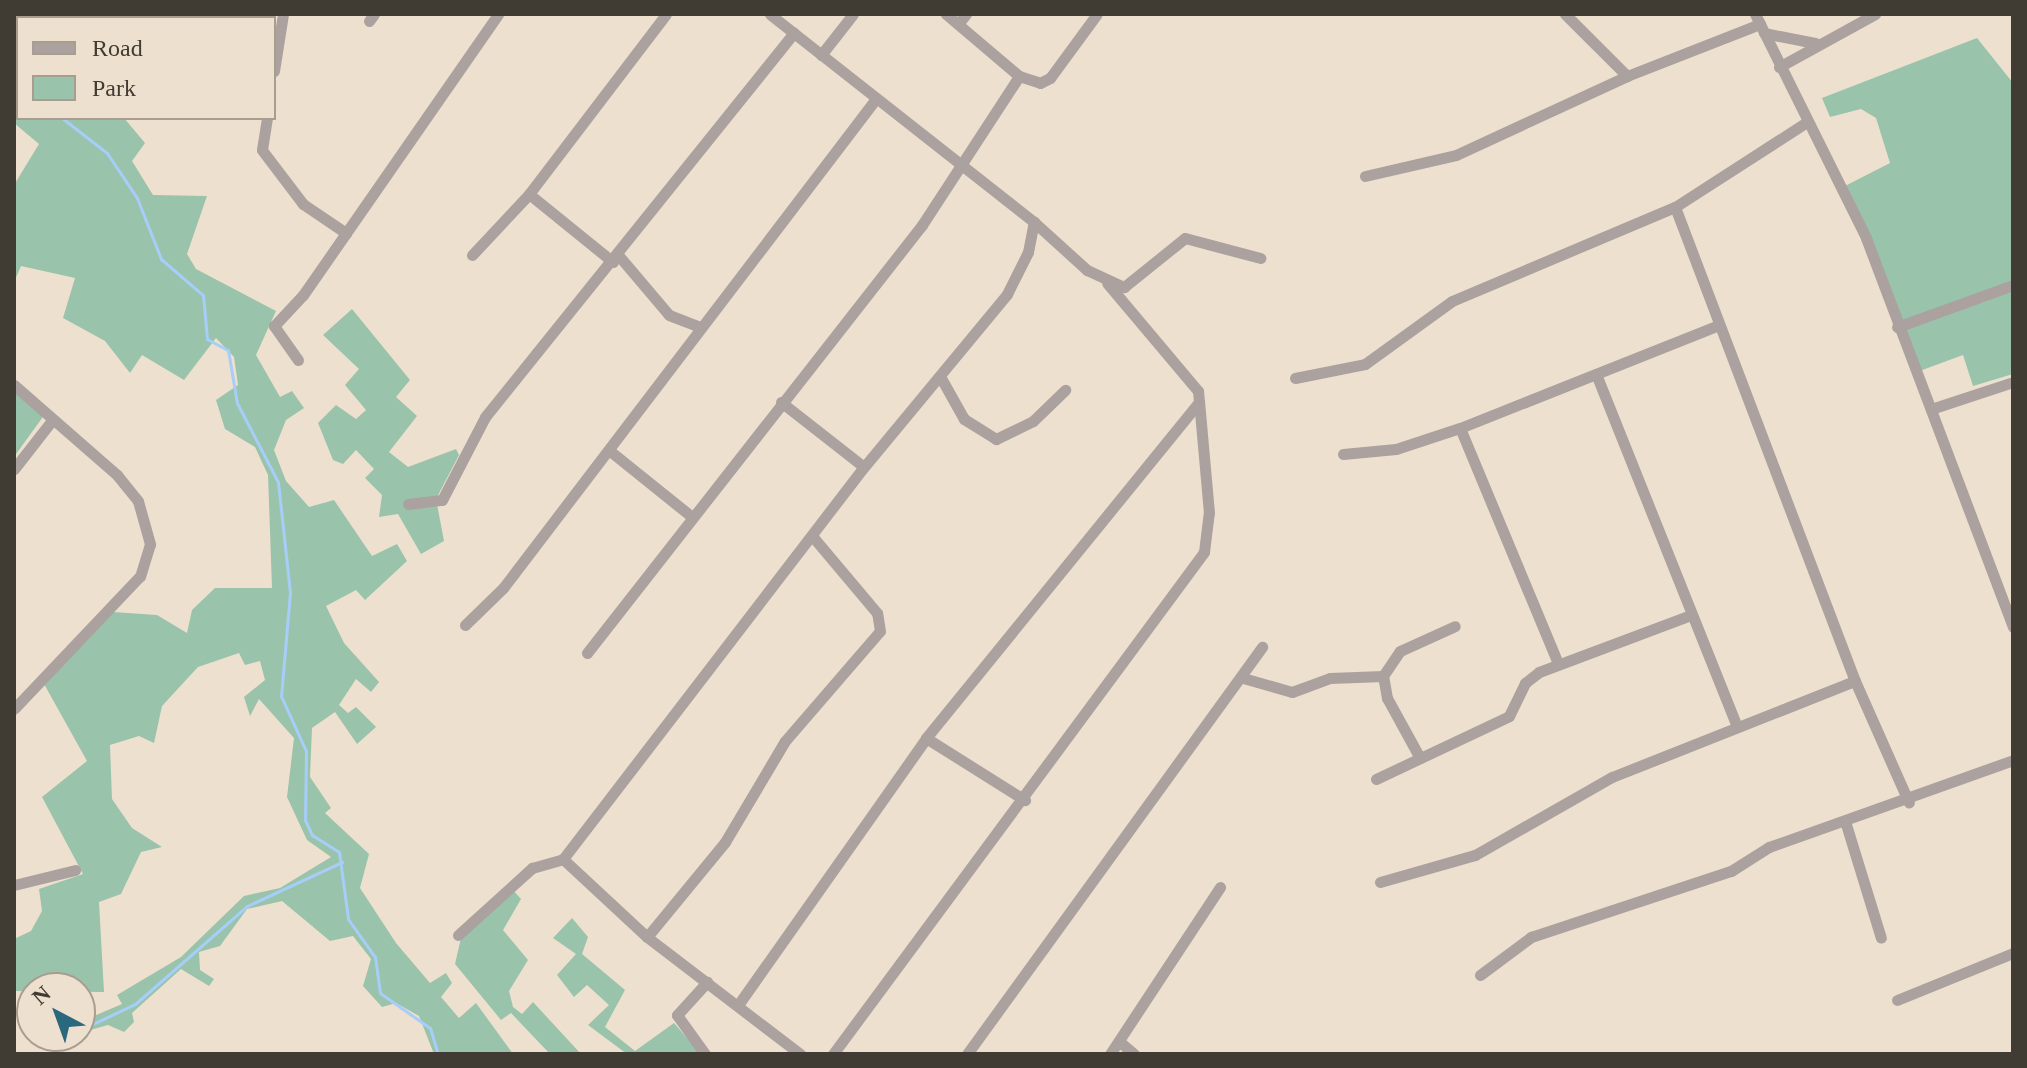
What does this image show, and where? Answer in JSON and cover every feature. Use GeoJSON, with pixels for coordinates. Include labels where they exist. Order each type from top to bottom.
{"type":"FeatureCollection","features":[{"type":"Feature","properties":{"kind":"street"},"geometry":{"type":"LineString","coordinates":[[276,58],[283,14]]}},
{"type":"Feature","properties":{"kind":"street"},"geometry":{"type":"LineString","coordinates":[[298,360],[274,326],[346,233],[498,14]]}},
{"type":"Feature","properties":{"kind":"street"},"geometry":{"type":"LineString","coordinates":[[472,255],[529,194],[666,14]]}},
{"type":"Feature","properties":{"kind":"street"},"geometry":{"type":"LineString","coordinates":[[770,14],[962,172],[1034,222],[1107,283],[1198,391],[1209,513],[1204,552],[1025,800],[833,1054]]}},
{"type":"Feature","properties":{"kind":"street"},"geometry":{"type":"LineString","coordinates":[[821,55],[853,14]]}},
{"type":"Feature","properties":{"kind":"street"},"geometry":{"type":"LineString","coordinates":[[946,14],[962,19],[1019,76],[1040,83],[1050,78],[1097,14]]}},
{"type":"Feature","properties":{"kind":"street"},"geometry":{"type":"LineString","coordinates":[[1565,14],[1627,76]]}},
{"type":"Feature","properties":{"kind":"street"},"geometry":{"type":"LineString","coordinates":[[1779,67],[1815,43],[1875,14]]}},
{"type":"Feature","properties":{"kind":"street"},"geometry":{"type":"LineString","coordinates":[[1759,23],[1866,238],[1897,327],[2013,627]]}},
{"type":"Feature","properties":{"kind":"street"},"geometry":{"type":"LineString","coordinates":[[1365,176],[1456,155],[1627,76],[1759,23],[1815,43]]}},
{"type":"Feature","properties":{"kind":"street"},"geometry":{"type":"LineString","coordinates":[[408,504],[442,500],[485,417],[616,259],[794,33]]}},
{"type":"Feature","properties":{"kind":"street"},"geometry":{"type":"LineString","coordinates":[[587,653],[962,172],[1019,76]]}},
{"type":"Feature","properties":{"kind":"street"},"geometry":{"type":"LineString","coordinates":[[465,625],[610,451],[700,327],[875,100]]}},
{"type":"Feature","properties":{"kind":"street"},"geometry":{"type":"LineString","coordinates":[[267,120],[262,150],[303,204],[346,233]]}},
{"type":"Feature","properties":{"kind":"street"},"geometry":{"type":"LineString","coordinates":[[1295,378],[1365,364],[1452,301],[1675,207],[1807,122]]}},
{"type":"Feature","properties":{"kind":"street"},"geometry":{"type":"LineString","coordinates":[[529,194],[616,259],[669,315],[700,327]]}},
{"type":"Feature","properties":{"kind":"street"},"geometry":{"type":"LineString","coordinates":[[1675,207],[1855,681],[1909,803]]}},
{"type":"Feature","properties":{"kind":"street"},"geometry":{"type":"LineString","coordinates":[[458,935],[532,868],[563,859],[864,467],[941,378],[1007,294],[1034,222]]}},
{"type":"Feature","properties":{"kind":"street"},"geometry":{"type":"LineString","coordinates":[[1107,283],[1124,287],[1195,236],[1260,258]]}},
{"type":"Feature","properties":{"kind":"street"},"geometry":{"type":"LineString","coordinates":[[1897,327],[2013,285]]}},
{"type":"Feature","properties":{"kind":"street"},"geometry":{"type":"LineString","coordinates":[[1343,454],[1396,449],[1460,428],[1719,325]]}},
{"type":"Feature","properties":{"kind":"street"},"geometry":{"type":"LineString","coordinates":[[1596,374],[1688,616],[1735,722]]}},
{"type":"Feature","properties":{"kind":"street"},"geometry":{"type":"LineString","coordinates":[[941,378],[964,419],[996,439],[1033,421],[1065,390]]}},
{"type":"Feature","properties":{"kind":"street"},"geometry":{"type":"LineString","coordinates":[[1931,409],[2013,382]]}},
{"type":"Feature","properties":{"kind":"street"},"geometry":{"type":"LineString","coordinates":[[14,385],[129,489],[150,544],[140,576],[14,709]]}},
{"type":"Feature","properties":{"kind":"street"},"geometry":{"type":"LineString","coordinates":[[781,402],[864,467]]}},
{"type":"Feature","properties":{"kind":"street"},"geometry":{"type":"LineString","coordinates":[[738,1005],[926,738],[1199,402]]}},
{"type":"Feature","properties":{"kind":"street"},"geometry":{"type":"LineString","coordinates":[[14,469],[53,419]]}},
{"type":"Feature","properties":{"kind":"street"},"geometry":{"type":"LineString","coordinates":[[1460,428],[1558,663]]}},
{"type":"Feature","properties":{"kind":"street"},"geometry":{"type":"LineString","coordinates":[[610,451],[692,517]]}},
{"type":"Feature","properties":{"kind":"street"},"geometry":{"type":"LineString","coordinates":[[647,937],[725,842],[785,741],[880,631],[877,613],[813,537]]}},
{"type":"Feature","properties":{"kind":"street"},"geometry":{"type":"LineString","coordinates":[[1376,779],[1509,716],[1528,678],[1558,663],[1688,616]]}},
{"type":"Feature","properties":{"kind":"street"},"geometry":{"type":"LineString","coordinates":[[1420,758],[1387,698],[1383,676],[1400,651],[1455,626]]}},
{"type":"Feature","properties":{"kind":"street"},"geometry":{"type":"LineString","coordinates":[[967,1054],[1243,678],[1262,647]]}},
{"type":"Feature","properties":{"kind":"street"},"geometry":{"type":"LineString","coordinates":[[1243,678],[1292,692],[1330,678],[1383,676]]}},
{"type":"Feature","properties":{"kind":"street"},"geometry":{"type":"LineString","coordinates":[[1380,882],[1475,855],[1580,793],[1735,722],[1855,681]]}},
{"type":"Feature","properties":{"kind":"street"},"geometry":{"type":"LineString","coordinates":[[926,738],[1025,800]]}},
{"type":"Feature","properties":{"kind":"street"},"geometry":{"type":"LineString","coordinates":[[1480,975],[1531,937],[1731,871],[1769,847],[1909,803],[2013,760]]}},
{"type":"Feature","properties":{"kind":"street"},"geometry":{"type":"LineString","coordinates":[[1845,821],[1881,938]]}},
{"type":"Feature","properties":{"kind":"street"},"geometry":{"type":"LineString","coordinates":[[563,859],[647,937],[800,1054]]}},
{"type":"Feature","properties":{"kind":"street"},"geometry":{"type":"LineString","coordinates":[[14,885],[75,870]]}},
{"type":"Feature","properties":{"kind":"street"},"geometry":{"type":"LineString","coordinates":[[1110,1054],[1121,1043],[1220,887]]}},
{"type":"Feature","properties":{"kind":"street"},"geometry":{"type":"LineString","coordinates":[[1897,1000],[2013,953]]}},
{"type":"Feature","properties":{"kind":"street"},"geometry":{"type":"LineString","coordinates":[[705,1054],[677,1015],[707,982]]}},
{"type":"Feature","properties":{"kind":"street"},"geometry":{"type":"LineString","coordinates":[[1121,1043],[1134,1054]]}},
{"type":"Feature","properties":{"kind":"green space"},"geometry":{"type":"Polygon","coordinates":[[[14,14],[33,14],[16,16],[16,120],[126,120],[145,143],[132,161],[153,195],[207,196],[187,254],[196,269],[276,311],[256,355],[280,397],[292,391],[304,408],[286,420],[274,450],[286,481],[309,507],[334,500],[372,556],[397,544],[407,561],[365,600],[356,590],[326,606],[344,643],[379,682],[371,692],[356,679],[339,705],[348,713],[356,707],[376,727],[357,744],[335,712],[312,728],[310,777],[331,808],[325,813],[369,854],[360,888],[396,943],[430,983],[446,973],[452,983],[441,997],[459,1018],[476,1003],[513,1054],[434,1054],[419,1016],[396,1003],[382,1007],[363,986],[371,959],[353,936],[330,941],[282,901],[247,909],[220,946],[199,952],[200,970],[214,979],[209,986],[181,969],[132,1013],[134,1022],[124,1032],[108,1025],[96,1028],[96,1015],[122,1004],[117,995],[181,957],[244,896],[280,888],[331,857],[307,840],[287,797],[294,738],[259,699],[250,716],[244,697],[265,680],[260,661],[245,665],[239,653],[198,667],[162,706],[154,743],[139,736],[110,745],[112,799],[132,828],[162,847],[141,852],[121,894],[99,902],[104,992],[96,992],[96,972],[16,972],[14,991],[14,939],[31,931],[42,911],[39,889],[83,874],[42,797],[87,761],[44,684],[113,612],[157,615],[187,633],[192,610],[215,588],[272,588],[268,475],[255,447],[225,429],[216,400],[238,385],[234,357],[216,338],[184,380],[142,355],[130,373],[105,341],[63,318],[75,278],[21,266],[14,282],[14,185],[39,144],[14,123],[14,14]]]}},
{"type":"Feature","properties":{"kind":"green space"},"geometry":{"type":"Polygon","coordinates":[[[1977,38],[2013,83],[2013,374],[1973,386],[1963,355],[1917,372],[1845,186],[1890,163],[1876,118],[1861,109],[1830,117],[1822,98],[1977,38]]]}},
{"type":"Feature","properties":{"kind":"green space"},"geometry":{"type":"Polygon","coordinates":[[[352,309],[410,380],[396,397],[417,416],[389,452],[408,467],[456,449],[459,455],[436,499],[444,541],[421,554],[398,514],[379,517],[382,495],[365,478],[374,469],[356,450],[343,464],[333,460],[318,423],[336,405],[356,419],[366,410],[345,385],[359,369],[323,335],[352,309]]]}},
{"type":"Feature","properties":{"kind":"green space"},"geometry":{"type":"Polygon","coordinates":[[[14,391],[45,414],[14,457],[14,391]]]}},
{"type":"Feature","properties":{"kind":"green space"},"geometry":{"type":"Polygon","coordinates":[[[512,889],[521,899],[503,930],[528,960],[509,991],[513,1007],[522,1014],[533,1002],[581,1054],[550,1054],[511,1013],[501,1020],[455,964],[461,938],[512,889]]]}},
{"type":"Feature","properties":{"kind":"green space"},"geometry":{"type":"Polygon","coordinates":[[[572,918],[588,937],[582,954],[625,990],[605,1027],[635,1051],[674,1023],[701,1054],[627,1054],[588,1025],[609,1005],[587,985],[574,997],[557,975],[576,954],[553,938],[572,918]]]}},
{"type":"Feature","properties":{"kind":"waterway"},"geometry":{"type":"LineString","coordinates":[[65,120],[107,153],[137,198],[161,259],[203,295],[207,339],[228,350],[237,403],[278,482],[290,592],[281,696],[306,751],[305,820],[312,835],[339,852],[348,919],[375,957],[380,993],[430,1028],[438,1054]]}},
{"type":"Feature","properties":{"kind":"waterway"},"geometry":{"type":"LineString","coordinates":[[96,1022],[135,1004],[247,906],[342,862]]}}]}
